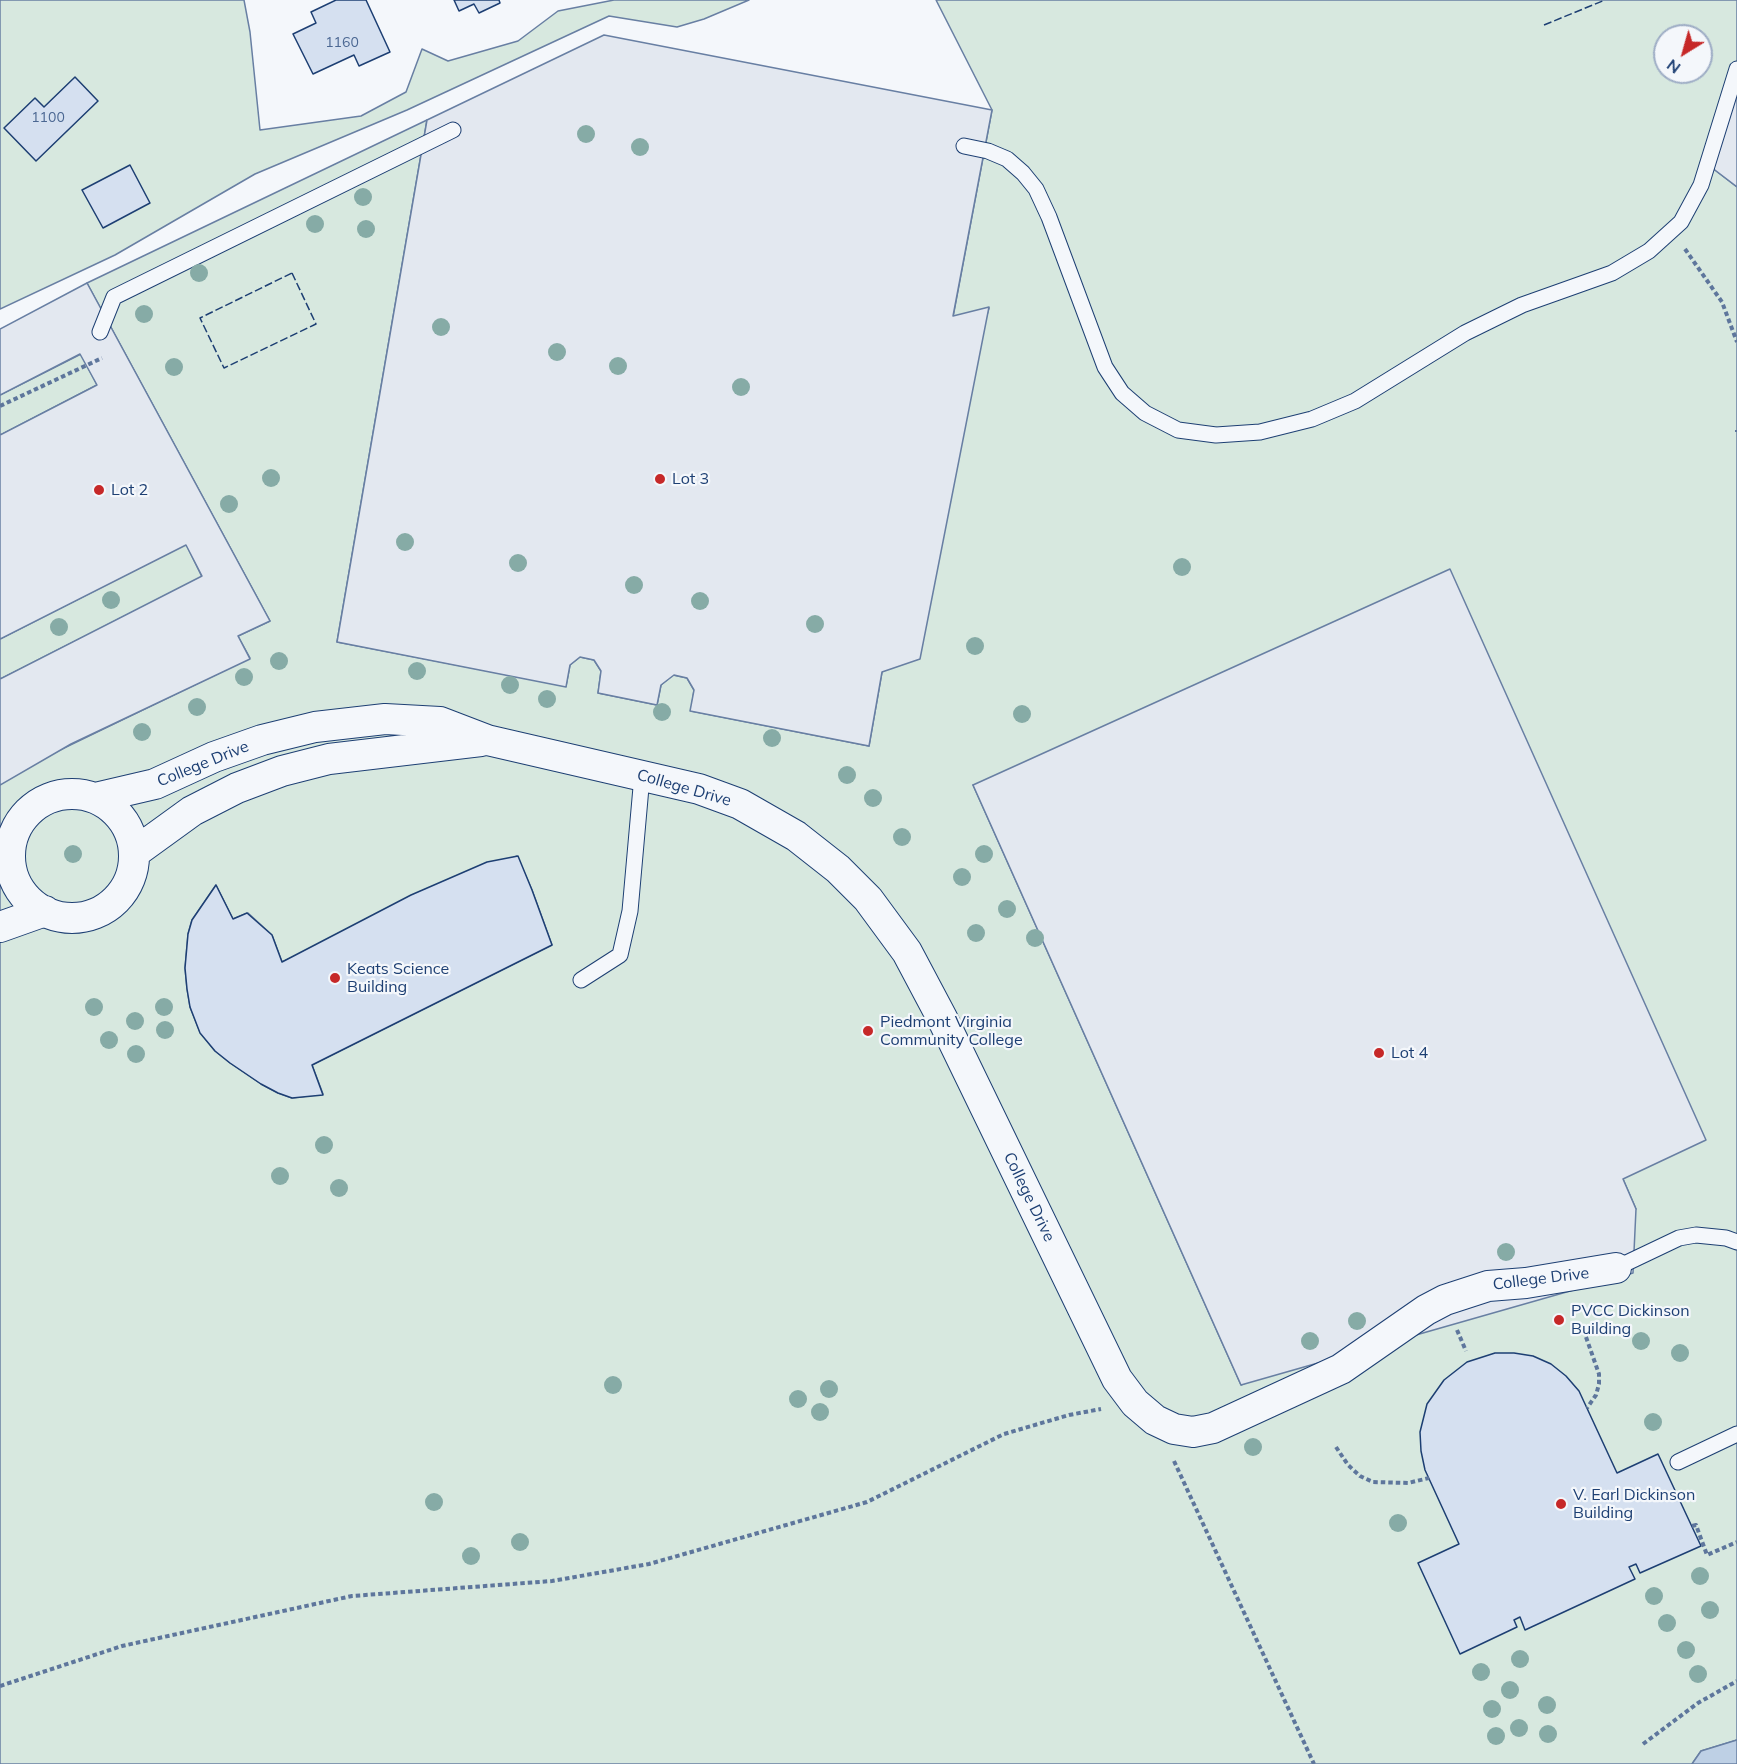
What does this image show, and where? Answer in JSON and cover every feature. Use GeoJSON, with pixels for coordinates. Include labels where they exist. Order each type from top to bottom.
{"type":"FeatureCollection","features":[{"type":"Feature","properties":{"kind":"street","name":"College Drive"},"geometry":{"type":"LineString","coordinates":[[45,911],[33,903],[16,881],[5,859],[17,827],[24,816],[46,800],[62,795],[79,794],[95,798],[155,784],[224,753],[262,740],[315,727],[385,719],[440,722],[487,740],[699,789],[740,804],[796,836],[838,869],[868,899],[907,952],[1118,1378],[1145,1411],[1174,1429],[1192,1432],[1213,1428],[1341,1369],[1426,1310],[1445,1300],[1488,1286],[1526,1283],[1616,1268]]}},
{"type":"Feature","properties":{"kind":"street","name":"College Drive"},"geometry":{"type":"LineString","coordinates":[[134,853],[192,811],[237,788],[282,771],[329,759],[487,740]]}},
{"type":"Feature","properties":{"kind":"street"},"geometry":{"type":"LineString","coordinates":[[0,927],[45,911],[63,916],[81,917],[98,912],[114,902],[125,888],[133,871],[132,839],[127,826],[113,810],[95,798]]}},
{"type":"Feature","properties":{"kind":"lane"},"geometry":{"type":"LineString","coordinates":[[964,146],[988,151],[1007,159],[1036,189],[1049,217],[1106,368],[1122,393],[1145,413],[1178,429],[1216,435],[1260,432],[1312,419],[1355,401],[1465,333],[1522,305],[1612,273],[1649,251],[1681,222],[1701,185],[1737,69]]}},
{"type":"Feature","properties":{"kind":"lane"},"geometry":{"type":"LineString","coordinates":[[100,332],[114,297],[453,130]]}},
{"type":"Feature","properties":{"kind":"lane"},"geometry":{"type":"LineString","coordinates":[[581,980],[620,955],[630,911],[642,776]]}},
{"type":"Feature","properties":{"kind":"lane"},"geometry":{"type":"LineString","coordinates":[[1616,1268],[1679,1238],[1696,1235],[1726,1238],[1737,1242]]}},
{"type":"Feature","properties":{"kind":"lane"},"geometry":{"type":"LineString","coordinates":[[1678,1462],[1737,1434]]}},
{"type":"Feature","properties":{"kind":"path"},"geometry":{"type":"LineString","coordinates":[[1671,231],[1722,302],[1737,342]]}},
{"type":"Feature","properties":{"kind":"path"},"geometry":{"type":"LineString","coordinates":[[0,406],[111,354]]}},
{"type":"Feature","properties":{"kind":"path"},"geometry":{"type":"LineString","coordinates":[[1454,1322],[1466,1351]]}},
{"type":"Feature","properties":{"kind":"path"},"geometry":{"type":"LineString","coordinates":[[1586,1337],[1599,1374],[1596,1395],[1587,1408]]}},
{"type":"Feature","properties":{"kind":"path"},"geometry":{"type":"LineString","coordinates":[[0,1686],[122,1646],[352,1596],[552,1581],[649,1564],[867,1502],[1004,1434],[1069,1414],[1145,1411],[1314,1764]]}},
{"type":"Feature","properties":{"kind":"path"},"geometry":{"type":"LineString","coordinates":[[1336,1447],[1354,1471],[1373,1482],[1408,1483],[1429,1478]]}},
{"type":"Feature","properties":{"kind":"path"},"geometry":{"type":"LineString","coordinates":[[1692,1526],[1696,1525],[1707,1555],[1737,1542]]}},
{"type":"Feature","properties":{"kind":"path"},"geometry":{"type":"LineString","coordinates":[[1643,1744],[1698,1703],[1737,1681]]}},
{"type":"Feature","properties":{"kind":"shaded area"},"geometry":{"type":"Polygon","coordinates":[[[0,0],[244,0],[250,32],[260,130],[361,116],[406,92],[422,49],[448,61],[518,41],[558,11],[614,0],[749,0],[704,19],[677,27],[609,16],[407,110],[255,174],[115,255],[0,309],[0,0]]]}},
{"type":"Feature","properties":{"kind":"shaded area","name":"Piedmont Virginia Community College"},"geometry":{"type":"Polygon","coordinates":[[[936,0],[1737,0],[1737,69],[1707,164],[1737,187],[1737,1740],[1701,1751],[1692,1764],[0,1764],[0,779],[250,658],[238,636],[270,621],[87,283],[427,120],[337,642],[566,686],[570,665],[580,657],[594,660],[601,671],[598,693],[657,705],[661,685],[673,675],[687,678],[694,690],[691,711],[869,746],[882,672],[989,308],[953,317],[992,110],[936,0]],[[973,785],[1241,1385],[1636,1209],[1623,1179],[973,785]],[[517,856],[282,962],[272,935],[248,913],[233,919],[216,885],[192,920],[188,934],[185,968],[187,989],[190,1007],[200,1032],[215,1051],[230,1063],[278,1093],[292,1098],[323,1094],[312,1065],[552,945],[517,856]]]}},
{"type":"Feature","properties":{"kind":"shaded area","name":"Lot 3"},"geometry":{"type":"Polygon","coordinates":[[[604,35],[992,110],[953,316],[989,307],[920,659],[882,672],[869,746],[690,711],[694,690],[687,678],[674,675],[661,685],[657,705],[598,693],[601,671],[594,660],[580,657],[570,665],[566,687],[337,642],[427,120],[604,35]]]}},
{"type":"Feature","properties":{"kind":"shaded area"},"geometry":{"type":"Polygon","coordinates":[[[1737,69],[1737,187],[1707,164],[1737,69]]]}},
{"type":"Feature","properties":{"kind":"shaded area","name":"Lot 2"},"geometry":{"type":"Polygon","coordinates":[[[87,283],[270,621],[238,636],[250,659],[71,744],[0,785],[0,679],[202,576],[186,545],[0,639],[0,435],[97,385],[80,354],[0,395],[0,329],[87,283]]]}},
{"type":"Feature","properties":{"kind":"shaded area"},"geometry":{"type":"Polygon","coordinates":[[[81,354],[97,385],[0,435],[0,395],[81,354]]]}},
{"type":"Feature","properties":{"kind":"shaded area"},"geometry":{"type":"Polygon","coordinates":[[[186,544],[202,577],[0,679],[0,639],[186,544]]]}},
{"type":"Feature","properties":{"kind":"shaded area","name":"Lot 4"},"geometry":{"type":"Polygon","coordinates":[[[1450,569],[1706,1140],[1623,1179],[1636,1209],[1633,1273],[1241,1385],[973,785],[1450,569]]]}},
{"type":"Feature","properties":{"kind":"water"},"geometry":{"type":"Polygon","coordinates":[[[1737,1740],[1737,1764],[1692,1764],[1701,1751],[1737,1740]]]}},
{"type":"Feature","properties":{"kind":"building"},"geometry":{"type":"Polygon","coordinates":[[[336,0],[366,0],[390,52],[359,66],[354,55],[313,74],[293,34],[316,23],[311,12],[336,0]]]}},
{"type":"Feature","properties":{"kind":"building"},"geometry":{"type":"Polygon","coordinates":[[[454,0],[499,0],[500,3],[479,13],[474,4],[459,11],[454,0]]]}},
{"type":"Feature","properties":{"kind":"building"},"geometry":{"type":"Polygon","coordinates":[[[75,77],[98,101],[36,161],[4,128],[35,98],[44,107],[75,77]]]}},
{"type":"Feature","properties":{"kind":"building"},"geometry":{"type":"Polygon","coordinates":[[[130,165],[150,203],[103,228],[82,190],[130,165]]]}},
{"type":"Feature","properties":{"kind":"building","name":"Keats Science Building"},"geometry":{"type":"Polygon","coordinates":[[[518,856],[552,945],[312,1065],[323,1095],[292,1098],[278,1093],[230,1063],[215,1051],[200,1033],[190,1007],[187,989],[185,968],[188,934],[192,920],[216,885],[233,919],[247,913],[272,935],[282,962],[411,895],[487,862],[518,856]]]}},
{"type":"Feature","properties":{"kind":"building","name":"V. Earl Dickinson Building"},"geometry":{"type":"Polygon","coordinates":[[[1495,1353],[1533,1356],[1551,1364],[1566,1376],[1579,1391],[1617,1473],[1658,1454],[1701,1546],[1640,1573],[1636,1564],[1629,1567],[1635,1579],[1525,1630],[1520,1617],[1514,1620],[1517,1627],[1460,1654],[1418,1563],[1459,1544],[1425,1470],[1420,1432],[1427,1404],[1444,1380],[1467,1362],[1495,1353]]]}},
{"type":"Feature","properties":{"kind":"fence"},"geometry":{"type":"LineString","coordinates":[[1544,25],[1605,0]]}},
{"type":"Feature","properties":{"kind":"fence"},"geometry":{"type":"LineString","coordinates":[[292,273],[316,324],[224,368],[200,318],[292,273]]}},
{"type":"Feature","properties":{"kind":"place","name":"Lot 3"},"geometry":{"type":"Point","coordinates":[660,479]}},
{"type":"Feature","properties":{"kind":"place","name":"Lot 2"},"geometry":{"type":"Point","coordinates":[99,490]}},
{"type":"Feature","properties":{"kind":"place","name":"Keats Science Building"},"geometry":{"type":"Point","coordinates":[335,978]}},
{"type":"Feature","properties":{"kind":"place","name":"Piedmont Virginia Community College"},"geometry":{"type":"Point","coordinates":[868,1031]}},
{"type":"Feature","properties":{"kind":"place","name":"Lot 4"},"geometry":{"type":"Point","coordinates":[1379,1053]}},
{"type":"Feature","properties":{"kind":"place","name":"PVCC Dickinson Building"},"geometry":{"type":"Point","coordinates":[1559,1320]}},
{"type":"Feature","properties":{"kind":"place","name":"V. Earl Dickinson Building"},"geometry":{"type":"Point","coordinates":[1561,1504]}}]}
